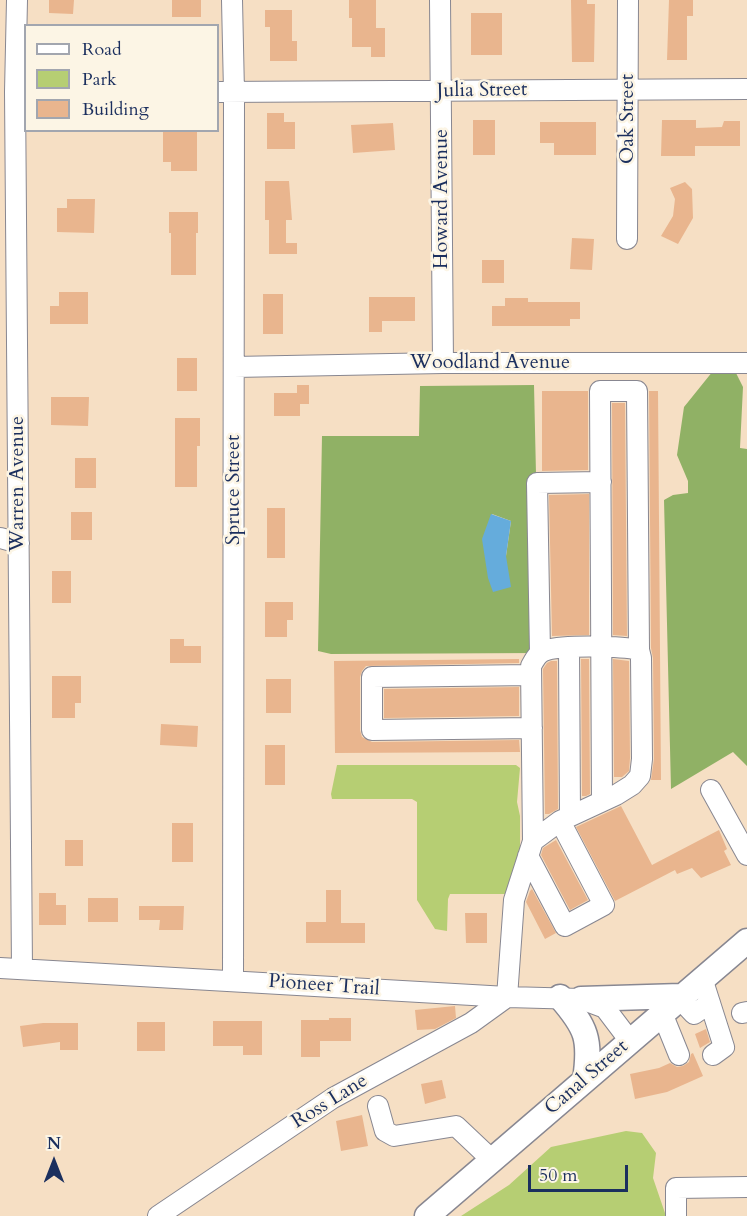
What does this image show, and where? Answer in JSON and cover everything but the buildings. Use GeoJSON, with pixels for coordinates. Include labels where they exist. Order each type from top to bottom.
{"type":"FeatureCollection","features":[{"type":"Feature","properties":{"kind":"main road","name":"Canal Street"},"geometry":{"type":"LineString","coordinates":[[427,1216],[747,941]]}},
{"type":"Feature","properties":{"kind":"main road"},"geometry":{"type":"LineString","coordinates":[[585,1080],[588,1059],[586,1036],[571,998],[674,1002]]}},
{"type":"Feature","properties":{"kind":"street","name":"Warren Avenue"},"geometry":{"type":"LineString","coordinates":[[17,0],[9,540],[22,969]]}},
{"type":"Feature","properties":{"kind":"street","name":"Spruce Street"},"geometry":{"type":"LineString","coordinates":[[232,0],[226,92],[234,367],[233,980]]}},
{"type":"Feature","properties":{"kind":"street","name":"Howard Avenue"},"geometry":{"type":"LineString","coordinates":[[440,0],[443,363]]}},
{"type":"Feature","properties":{"kind":"street","name":"Oak Street"},"geometry":{"type":"LineString","coordinates":[[627,239],[628,0]]}},
{"type":"Feature","properties":{"kind":"street","name":"Julia Street"},"geometry":{"type":"LineString","coordinates":[[226,92],[747,89]]}},
{"type":"Feature","properties":{"kind":"street","name":"Woodland Avenue"},"geometry":{"type":"LineString","coordinates":[[234,367],[443,363],[747,363]]}},
{"type":"Feature","properties":{"kind":"street"},"geometry":{"type":"LineString","coordinates":[[531,849],[565,819],[602,801],[632,785],[640,776],[642,759],[637,391],[600,391],[602,801]]}},
{"type":"Feature","properties":{"kind":"street"},"geometry":{"type":"LineString","coordinates":[[540,653],[537,483],[601,482]]}},
{"type":"Feature","properties":{"kind":"street"},"geometry":{"type":"LineString","coordinates":[[507,997],[514,900],[531,849],[531,666],[537,655],[548,650],[602,647],[639,650]]}},
{"type":"Feature","properties":{"kind":"street"},"geometry":{"type":"LineString","coordinates":[[531,849],[565,926],[604,905],[565,819],[569,648]]}},
{"type":"Feature","properties":{"kind":"street"},"geometry":{"type":"LineString","coordinates":[[531,675],[372,677],[372,730],[532,728]]}},
{"type":"Feature","properties":{"kind":"street"},"geometry":{"type":"LineString","coordinates":[[711,790],[747,855]]}},
{"type":"Feature","properties":{"kind":"street","name":"Pioneer Trail"},"geometry":{"type":"LineString","coordinates":[[0,968],[507,997],[571,998],[605,1008],[630,1041]]}},
{"type":"Feature","properties":{"kind":"street"},"geometry":{"type":"LineString","coordinates":[[702,978],[724,1047],[712,1055]]}},
{"type":"Feature","properties":{"kind":"street","name":"Ross Lane"},"geometry":{"type":"LineString","coordinates":[[158,1216],[333,1098],[471,1023],[507,997]]}},
{"type":"Feature","properties":{"kind":"street"},"geometry":{"type":"LineString","coordinates":[[674,1002],[694,1014],[710,1003]]}},
{"type":"Feature","properties":{"kind":"street"},"geometry":{"type":"LineString","coordinates":[[674,1002],[679,1055]]}},
{"type":"Feature","properties":{"kind":"street"},"geometry":{"type":"LineString","coordinates":[[378,1106],[385,1131],[394,1136],[456,1126],[492,1160]]}},
{"type":"Feature","properties":{"kind":"street"},"geometry":{"type":"LineString","coordinates":[[676,1216],[676,1188],[747,1187]]}},
{"type":"Feature","properties":{"kind":"green space"},"geometry":{"type":"Polygon","coordinates":[[[732,365],[743,387],[740,448],[747,449],[747,766],[733,752],[671,789],[664,500],[673,495],[688,493],[688,481],[677,455],[684,407],[713,371],[732,365]]]}},
{"type":"Feature","properties":{"kind":"green space"},"geometry":{"type":"Polygon","coordinates":[[[534,385],[540,653],[331,654],[318,651],[322,436],[419,436],[420,386],[534,385]],[[492,514],[506,556],[511,521],[492,514]]]}},
{"type":"Feature","properties":{"kind":"green space"},"geometry":{"type":"Polygon","coordinates":[[[337,765],[516,765],[520,768],[517,802],[520,816],[520,862],[510,894],[450,894],[447,931],[435,929],[417,900],[417,802],[412,799],[332,799],[337,765]]]}},
{"type":"Feature","properties":{"kind":"green space"},"geometry":{"type":"Polygon","coordinates":[[[626,1131],[642,1133],[656,1153],[653,1178],[666,1216],[461,1216],[509,1185],[551,1147],[626,1131]]]}},
{"type":"Feature","properties":{"kind":"water"},"geometry":{"type":"Polygon","coordinates":[[[491,514],[511,521],[506,556],[511,587],[493,592],[488,578],[482,539],[491,514]]]}}]}
